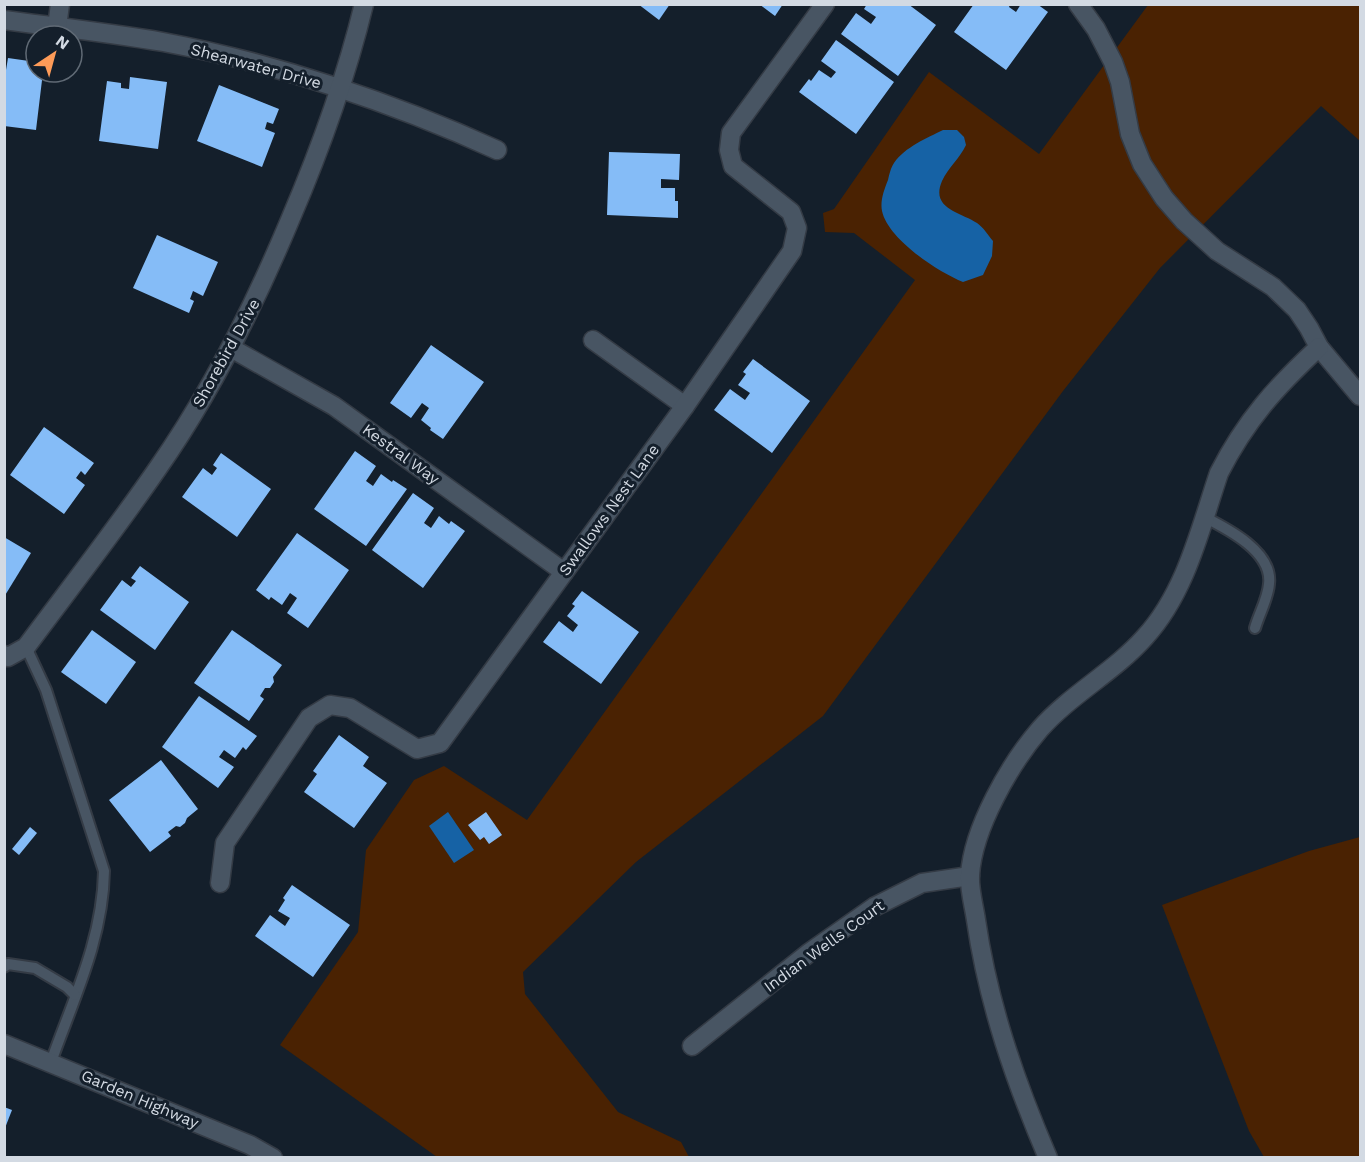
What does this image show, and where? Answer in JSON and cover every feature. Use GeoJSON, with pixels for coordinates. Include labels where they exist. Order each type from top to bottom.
{"type":"FeatureCollection","features":[{"type":"Feature","properties":{"kind":"street"},"geometry":{"type":"LineString","coordinates":[[57,24],[60,4]]}},
{"type":"Feature","properties":{"kind":"street","name":"Shorebird Drive"},"geometry":{"type":"LineString","coordinates":[[6,656],[26,647],[159,467],[231,348],[266,278],[300,197],[339,89],[364,4]]}},
{"type":"Feature","properties":{"kind":"street","name":"Swallows Nest Lane"},"geometry":{"type":"LineString","coordinates":[[220,883],[225,843],[309,718],[330,705],[350,708],[417,749],[440,743],[685,406],[792,251],[797,228],[791,212],[733,166],[729,150],[731,133],[825,4]]}},
{"type":"Feature","properties":{"kind":"street"},"geometry":{"type":"LineString","coordinates":[[1078,4],[1096,29],[1113,62],[1120,82],[1130,134],[1142,164],[1164,198],[1184,221],[1217,251],[1273,287],[1297,310],[1319,347],[1360,396]]}},
{"type":"Feature","properties":{"kind":"street","name":"Shearwater Drive"},"geometry":{"type":"LineString","coordinates":[[4,20],[34,24]]}},
{"type":"Feature","properties":{"kind":"street","name":"Shearwater Drive"},"geometry":{"type":"LineString","coordinates":[[84,31],[163,42],[244,60],[434,121],[497,150]]}},
{"type":"Feature","properties":{"kind":"street"},"geometry":{"type":"LineString","coordinates":[[593,340],[685,406]]}},
{"type":"Feature","properties":{"kind":"street"},"geometry":{"type":"LineString","coordinates":[[1048,1158],[1022,1096],[998,1024],[980,951],[969,876],[977,844],[988,813],[1011,769],[1040,729],[1075,695],[1113,667],[1145,638],[1163,615],[1184,578],[1219,473],[1256,412],[1280,384],[1319,347]]}},
{"type":"Feature","properties":{"kind":"street","name":"Kestral Way"},"geometry":{"type":"LineString","coordinates":[[231,348],[334,406],[564,572]]}},
{"type":"Feature","properties":{"kind":"street","name":"Indian Wells Court"},"geometry":{"type":"LineString","coordinates":[[692,1046],[810,952],[874,907],[921,883],[969,876]]}},
{"type":"Feature","properties":{"kind":"street","name":"Garden Highway"},"geometry":{"type":"LineString","coordinates":[[4,1044],[51,1062],[246,1151],[273,1158]]}},
{"type":"Feature","properties":{"kind":"lane"},"geometry":{"type":"LineString","coordinates":[[1204,517],[1234,533],[1262,559],[1269,575],[1269,586],[1255,628]]}},
{"type":"Feature","properties":{"kind":"lane"},"geometry":{"type":"LineString","coordinates":[[26,647],[46,690],[104,871],[103,894],[92,953],[51,1062]]}},
{"type":"Feature","properties":{"kind":"lane"},"geometry":{"type":"LineString","coordinates":[[4,967],[8,964],[35,968],[67,987],[75,995]]}},
{"type":"Feature","properties":{"kind":"shaded area"},"geometry":{"type":"Polygon","coordinates":[[[1148,5],[1360,5],[1360,141],[1321,106],[1160,268],[1063,391],[823,716],[636,862],[523,972],[525,994],[618,1112],[681,1142],[689,1157],[437,1157],[280,1045],[358,932],[366,850],[414,780],[444,766],[527,820],[915,280],[854,233],[825,232],[823,213],[834,209],[929,72],[1039,154],[1148,5]]]}},
{"type":"Feature","properties":{"kind":"shaded area"},"geometry":{"type":"Polygon","coordinates":[[[1360,837],[1360,1157],[1264,1157],[1249,1131],[1162,905],[1309,851],[1360,837]]]}},
{"type":"Feature","properties":{"kind":"water"},"geometry":{"type":"Polygon","coordinates":[[[943,130],[957,130],[964,137],[966,145],[942,181],[939,190],[940,198],[949,208],[979,225],[993,241],[992,256],[983,275],[963,282],[941,271],[915,253],[886,222],[882,211],[883,195],[894,163],[910,148],[943,130]]]}},
{"type":"Feature","properties":{"kind":"water"},"geometry":{"type":"Polygon","coordinates":[[[448,812],[474,850],[454,863],[429,826],[448,812]]]}},
{"type":"Feature","properties":{"kind":"building"},"geometry":{"type":"Polygon","coordinates":[[[638,4],[670,4],[659,20],[638,4]]]}},
{"type":"Feature","properties":{"kind":"building"},"geometry":{"type":"Polygon","coordinates":[[[759,4],[783,4],[775,16],[759,4]]]}},
{"type":"Feature","properties":{"kind":"building"},"geometry":{"type":"Polygon","coordinates":[[[867,4],[908,4],[936,25],[898,76],[841,34],[856,13],[871,24],[876,17],[864,9],[867,4]]]}},
{"type":"Feature","properties":{"kind":"building"},"geometry":{"type":"Polygon","coordinates":[[[974,4],[1010,4],[1009,7],[1016,12],[1021,4],[1037,4],[1048,12],[1006,70],[954,32],[974,4]]]}},
{"type":"Feature","properties":{"kind":"building"},"geometry":{"type":"Polygon","coordinates":[[[836,40],[894,82],[856,134],[799,92],[819,70],[831,78],[836,72],[821,61],[836,40]]]}},
{"type":"Feature","properties":{"kind":"building"},"geometry":{"type":"Polygon","coordinates":[[[8,58],[24,60],[24,84],[42,84],[36,130],[4,126],[4,70],[6,70],[8,58]]]}},
{"type":"Feature","properties":{"kind":"building"},"geometry":{"type":"Polygon","coordinates":[[[130,77],[167,82],[158,149],[99,141],[107,81],[121,83],[121,88],[129,89],[130,77]]]}},
{"type":"Feature","properties":{"kind":"building"},"geometry":{"type":"Polygon","coordinates":[[[219,85],[279,109],[273,124],[267,122],[265,129],[275,133],[262,167],[197,141],[219,85]]]}},
{"type":"Feature","properties":{"kind":"building"},"geometry":{"type":"Polygon","coordinates":[[[609,152],[680,154],[679,180],[661,179],[661,188],[675,188],[678,218],[607,215],[609,152]]]}},
{"type":"Feature","properties":{"kind":"building"},"geometry":{"type":"Polygon","coordinates":[[[157,235],[218,262],[203,296],[193,291],[190,299],[194,301],[189,313],[133,288],[157,235]]]}},
{"type":"Feature","properties":{"kind":"building"},"geometry":{"type":"Polygon","coordinates":[[[431,345],[484,382],[443,439],[421,420],[429,408],[422,403],[411,418],[390,403],[431,345]]]}},
{"type":"Feature","properties":{"kind":"building"},"geometry":{"type":"Polygon","coordinates":[[[753,359],[810,401],[772,453],[714,410],[730,389],[745,400],[750,393],[738,385],[746,374],[743,372],[753,359]]]}},
{"type":"Feature","properties":{"kind":"building"},"geometry":{"type":"Polygon","coordinates":[[[44,427],[94,463],[85,475],[81,471],[76,478],[85,485],[64,514],[10,475],[44,427]]]}},
{"type":"Feature","properties":{"kind":"building"},"geometry":{"type":"Polygon","coordinates":[[[355,451],[376,466],[366,481],[373,486],[381,474],[407,489],[366,546],[314,509],[355,451]]]}},
{"type":"Feature","properties":{"kind":"building"},"geometry":{"type":"Polygon","coordinates":[[[221,453],[271,489],[237,537],[182,497],[203,468],[212,475],[217,468],[213,465],[221,453]]]}},
{"type":"Feature","properties":{"kind":"building"},"geometry":{"type":"Polygon","coordinates":[[[413,493],[434,508],[424,523],[431,528],[439,516],[449,524],[451,521],[465,531],[423,588],[372,550],[413,493]]]}},
{"type":"Feature","properties":{"kind":"building"},"geometry":{"type":"Polygon","coordinates":[[[297,533],[349,570],[308,628],[287,613],[297,598],[290,593],[282,605],[271,597],[269,600],[256,590],[297,533]]]}},
{"type":"Feature","properties":{"kind":"building"},"geometry":{"type":"Polygon","coordinates":[[[4,537],[31,553],[4,597],[4,537]]]}},
{"type":"Feature","properties":{"kind":"building"},"geometry":{"type":"Polygon","coordinates":[[[140,566],[189,602],[155,650],[100,610],[122,580],[131,587],[136,581],[131,578],[140,566]]]}},
{"type":"Feature","properties":{"kind":"building"},"geometry":{"type":"Polygon","coordinates":[[[582,591],[639,632],[601,684],[543,642],[559,621],[573,632],[578,625],[567,616],[575,606],[572,604],[582,591]]]}},
{"type":"Feature","properties":{"kind":"building"},"geometry":{"type":"Polygon","coordinates":[[[92,630],[136,662],[106,704],[61,672],[92,630]]]}},
{"type":"Feature","properties":{"kind":"building"},"geometry":{"type":"Polygon","coordinates":[[[232,630],[282,665],[273,677],[274,682],[270,688],[265,688],[260,696],[264,699],[249,721],[194,683],[232,630]]]}},
{"type":"Feature","properties":{"kind":"building"},"geometry":{"type":"Polygon","coordinates":[[[199,696],[257,736],[246,750],[243,747],[235,758],[224,750],[219,757],[234,767],[218,788],[162,747],[199,696]]]}},
{"type":"Feature","properties":{"kind":"building"},"geometry":{"type":"Polygon","coordinates":[[[339,735],[369,757],[363,766],[387,783],[354,828],[304,792],[317,774],[313,771],[339,735]]]}},
{"type":"Feature","properties":{"kind":"building"},"geometry":{"type":"Polygon","coordinates":[[[161,760],[198,809],[180,827],[176,826],[168,832],[171,836],[150,852],[109,800],[161,760]]]}},
{"type":"Feature","properties":{"kind":"building"},"geometry":{"type":"Polygon","coordinates":[[[486,812],[502,835],[489,844],[484,837],[480,840],[468,825],[486,812]]]}},
{"type":"Feature","properties":{"kind":"building"},"geometry":{"type":"Polygon","coordinates":[[[30,827],[37,833],[19,855],[12,849],[30,827]]]}},
{"type":"Feature","properties":{"kind":"building"},"geometry":{"type":"Polygon","coordinates":[[[292,885],[350,925],[313,977],[255,936],[270,915],[285,926],[290,918],[278,911],[292,885]]]}},
{"type":"Feature","properties":{"kind":"building"},"geometry":{"type":"Polygon","coordinates":[[[4,1107],[12,1110],[5,1128],[4,1128],[4,1107]]]}}]}
